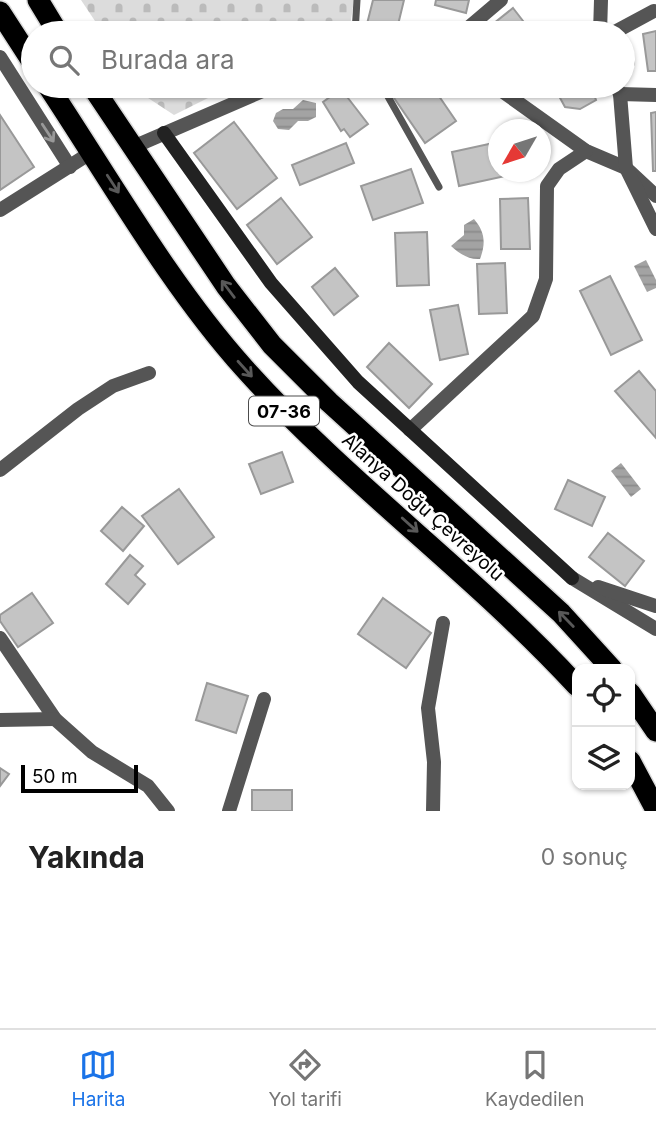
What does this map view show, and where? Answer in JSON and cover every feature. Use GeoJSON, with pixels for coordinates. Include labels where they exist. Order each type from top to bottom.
{"type":"FeatureCollection","features":[{"type":"Feature","properties":{"kind":"highway"},"geometry":{"type":"LineString","coordinates":[[38,0],[51,21]]}},
{"type":"Feature","properties":{"kind":"highway"},"geometry":{"type":"LineString","coordinates":[[0,12],[21,44]]}},
{"type":"Feature","properties":{"kind":"highway","name":"Alanya Doğu Çevreyolu"},"geometry":{"type":"LineString","coordinates":[[56,98],[197,311],[243,367],[294,421],[507,614],[572,681]]}},
{"type":"Feature","properties":{"kind":"highway","name":"Alanya Doğu Çevreyolu"},"geometry":{"type":"LineString","coordinates":[[100,98],[226,286],[272,345],[329,402],[551,604],[607,664]]}},
{"type":"Feature","properties":{"kind":"highway"},"geometry":{"type":"LineString","coordinates":[[635,700],[656,730]]}},
{"type":"Feature","properties":{"kind":"highway"},"geometry":{"type":"LineString","coordinates":[[635,770],[656,810]]}},
{"type":"Feature","properties":{"kind":"street"},"geometry":{"type":"LineString","coordinates":[[476,21],[501,0]]}},
{"type":"Feature","properties":{"kind":"street"},"geometry":{"type":"LineString","coordinates":[[600,21],[601,0]]}},
{"type":"Feature","properties":{"kind":"street"},"geometry":{"type":"LineString","coordinates":[[635,21],[654,11]]}},
{"type":"Feature","properties":{"kind":"street"},"geometry":{"type":"LineString","coordinates":[[0,57],[21,90]]}},
{"type":"Feature","properties":{"kind":"street"},"geometry":{"type":"LineString","coordinates":[[635,92],[656,95]]}},
{"type":"Feature","properties":{"kind":"street"},"geometry":{"type":"LineString","coordinates":[[26,98],[70,167]]}},
{"type":"Feature","properties":{"kind":"street"},"geometry":{"type":"LineString","coordinates":[[132,147],[246,98]]}},
{"type":"Feature","properties":{"kind":"street"},"geometry":{"type":"LineString","coordinates":[[512,98],[586,151],[626,168],[656,196]]}},
{"type":"Feature","properties":{"kind":"street"},"geometry":{"type":"LineString","coordinates":[[619,98],[626,168],[656,229]]}},
{"type":"Feature","properties":{"kind":"street"},"geometry":{"type":"LineString","coordinates":[[164,133],[271,283],[358,382],[572,578],[656,629]]}},
{"type":"Feature","properties":{"kind":"street"},"geometry":{"type":"LineString","coordinates":[[410,429],[533,316],[546,279],[547,186],[559,169],[586,151]]}},
{"type":"Feature","properties":{"kind":"street"},"geometry":{"type":"LineString","coordinates":[[0,210],[92,152]]}},
{"type":"Feature","properties":{"kind":"street"},"geometry":{"type":"LineString","coordinates":[[0,470],[78,409],[113,386],[149,373]]}},
{"type":"Feature","properties":{"kind":"street"},"geometry":{"type":"LineString","coordinates":[[572,578],[656,606]]}},
{"type":"Feature","properties":{"kind":"street"},"geometry":{"type":"LineString","coordinates":[[433,811],[434,762],[428,708],[443,623]]}},
{"type":"Feature","properties":{"kind":"street"},"geometry":{"type":"LineString","coordinates":[[0,638],[55,719],[92,752],[148,786],[168,811]]}},
{"type":"Feature","properties":{"kind":"street"},"geometry":{"type":"LineString","coordinates":[[229,811],[264,699]]}},
{"type":"Feature","properties":{"kind":"street"},"geometry":{"type":"LineString","coordinates":[[0,720],[55,719]]}},
{"type":"Feature","properties":{"kind":"lane"},"geometry":{"type":"LineString","coordinates":[[356,21],[357,0]]}},
{"type":"Feature","properties":{"kind":"lane"},"geometry":{"type":"LineString","coordinates":[[389,98],[439,187]]}},
{"type":"Feature","properties":{"kind":"green space"},"geometry":{"type":"Polygon","coordinates":[[[81,0],[354,0],[351,21],[95,21],[81,0]]]}},
{"type":"Feature","properties":{"kind":"green space"},"geometry":{"type":"Polygon","coordinates":[[[148,98],[208,98],[174,115],[148,98]]]}},
{"type":"Feature","properties":{"kind":"shaded area"},"geometry":{"type":"Polygon","coordinates":[[[303,100],[316,103],[316,117],[308,121],[298,121],[289,130],[278,129],[273,121],[276,113],[283,109],[293,109],[303,100]]]}},
{"type":"Feature","properties":{"kind":"shaded area"},"geometry":{"type":"Polygon","coordinates":[[[474,219],[483,238],[480,259],[465,256],[451,246],[464,235],[464,225],[474,219]]]}},
{"type":"Feature","properties":{"kind":"shaded area"},"geometry":{"type":"Polygon","coordinates":[[[646,260],[656,280],[656,288],[647,292],[634,266],[646,260]]]}},
{"type":"Feature","properties":{"kind":"shaded area"},"geometry":{"type":"Polygon","coordinates":[[[621,463],[641,489],[631,497],[611,471],[621,463]]]}},
{"type":"Feature","properties":{"kind":"building"},"geometry":{"type":"Polygon","coordinates":[[[373,0],[404,0],[399,21],[368,21],[373,0]]]}},
{"type":"Feature","properties":{"kind":"building"},"geometry":{"type":"Polygon","coordinates":[[[436,0],[469,0],[466,13],[435,5],[436,0]]]}},
{"type":"Feature","properties":{"kind":"building"},"geometry":{"type":"Polygon","coordinates":[[[513,8],[523,21],[497,21],[513,8]]]}},
{"type":"Feature","properties":{"kind":"building"},"geometry":{"type":"Polygon","coordinates":[[[656,31],[656,71],[648,71],[643,34],[656,31]]]}},
{"type":"Feature","properties":{"kind":"building"},"geometry":{"type":"Polygon","coordinates":[[[329,98],[348,98],[368,124],[350,137],[344,129],[341,131],[323,102],[329,98]]]}},
{"type":"Feature","properties":{"kind":"building"},"geometry":{"type":"Polygon","coordinates":[[[394,98],[440,98],[456,121],[425,143],[394,98]]]}},
{"type":"Feature","properties":{"kind":"building"},"geometry":{"type":"Polygon","coordinates":[[[560,98],[596,100],[580,109],[565,107],[560,98]]]}},
{"type":"Feature","properties":{"kind":"building"},"geometry":{"type":"Polygon","coordinates":[[[656,112],[656,171],[653,171],[651,113],[656,112]]]}},
{"type":"Feature","properties":{"kind":"building"},"geometry":{"type":"Polygon","coordinates":[[[0,115],[34,167],[0,190],[0,115]]]}},
{"type":"Feature","properties":{"kind":"building"},"geometry":{"type":"Polygon","coordinates":[[[234,122],[277,178],[237,209],[194,153],[234,122]]]}},
{"type":"Feature","properties":{"kind":"building"},"geometry":{"type":"Polygon","coordinates":[[[346,143],[354,163],[300,185],[292,165],[346,143]]]}},
{"type":"Feature","properties":{"kind":"building"},"geometry":{"type":"Polygon","coordinates":[[[488,144],[488,180],[459,186],[452,152],[488,144]]]}},
{"type":"Feature","properties":{"kind":"building"},"geometry":{"type":"Polygon","coordinates":[[[411,169],[423,203],[373,220],[361,186],[411,169]]]}},
{"type":"Feature","properties":{"kind":"building"},"geometry":{"type":"Polygon","coordinates":[[[281,198],[312,237],[277,264],[247,225],[281,198]]]}},
{"type":"Feature","properties":{"kind":"building"},"geometry":{"type":"Polygon","coordinates":[[[528,198],[530,249],[501,249],[500,199],[528,198]]]}},
{"type":"Feature","properties":{"kind":"building"},"geometry":{"type":"Polygon","coordinates":[[[427,232],[429,285],[397,286],[395,233],[427,232]]]}},
{"type":"Feature","properties":{"kind":"building"},"geometry":{"type":"Polygon","coordinates":[[[505,263],[507,313],[479,314],[477,264],[505,263]]]}},
{"type":"Feature","properties":{"kind":"building"},"geometry":{"type":"Polygon","coordinates":[[[335,268],[358,296],[334,315],[312,287],[335,268]]]}},
{"type":"Feature","properties":{"kind":"building"},"geometry":{"type":"Polygon","coordinates":[[[610,276],[642,340],[611,355],[580,291],[610,276]]]}},
{"type":"Feature","properties":{"kind":"building"},"geometry":{"type":"Polygon","coordinates":[[[458,305],[468,354],[440,360],[430,310],[458,305]]]}},
{"type":"Feature","properties":{"kind":"building"},"geometry":{"type":"Polygon","coordinates":[[[389,343],[432,384],[409,408],[367,367],[389,343]]]}},
{"type":"Feature","properties":{"kind":"building"},"geometry":{"type":"Polygon","coordinates":[[[639,371],[656,391],[656,438],[615,391],[639,371]]]}},
{"type":"Feature","properties":{"kind":"building"},"geometry":{"type":"Polygon","coordinates":[[[282,452],[293,482],[261,494],[249,464],[282,452]]]}},
{"type":"Feature","properties":{"kind":"building"},"geometry":{"type":"Polygon","coordinates":[[[568,480],[605,497],[592,526],[555,509],[568,480]]]}},
{"type":"Feature","properties":{"kind":"building"},"geometry":{"type":"Polygon","coordinates":[[[179,489],[214,537],[178,564],[142,516],[179,489]]]}},
{"type":"Feature","properties":{"kind":"building"},"geometry":{"type":"Polygon","coordinates":[[[122,507],[144,526],[123,551],[101,531],[122,507]]]}},
{"type":"Feature","properties":{"kind":"building"},"geometry":{"type":"Polygon","coordinates":[[[608,533],[644,561],[625,586],[589,557],[608,533]]]}},
{"type":"Feature","properties":{"kind":"building"},"geometry":{"type":"Polygon","coordinates":[[[130,555],[143,566],[135,575],[145,584],[128,604],[106,584],[130,555]]]}},
{"type":"Feature","properties":{"kind":"building"},"geometry":{"type":"Polygon","coordinates":[[[32,593],[53,623],[18,647],[0,621],[0,615],[32,593]]]}},
{"type":"Feature","properties":{"kind":"building"},"geometry":{"type":"Polygon","coordinates":[[[383,598],[431,633],[406,668],[358,634],[383,598]]]}},
{"type":"Feature","properties":{"kind":"building"},"geometry":{"type":"Polygon","coordinates":[[[207,683],[248,696],[236,733],[196,720],[207,683]]]}},
{"type":"Feature","properties":{"kind":"building"},"geometry":{"type":"Polygon","coordinates":[[[0,768],[9,774],[0,786],[0,768]]]}},
{"type":"Feature","properties":{"kind":"building"},"geometry":{"type":"Polygon","coordinates":[[[252,790],[292,790],[292,811],[252,811],[252,790]]]}}]}
